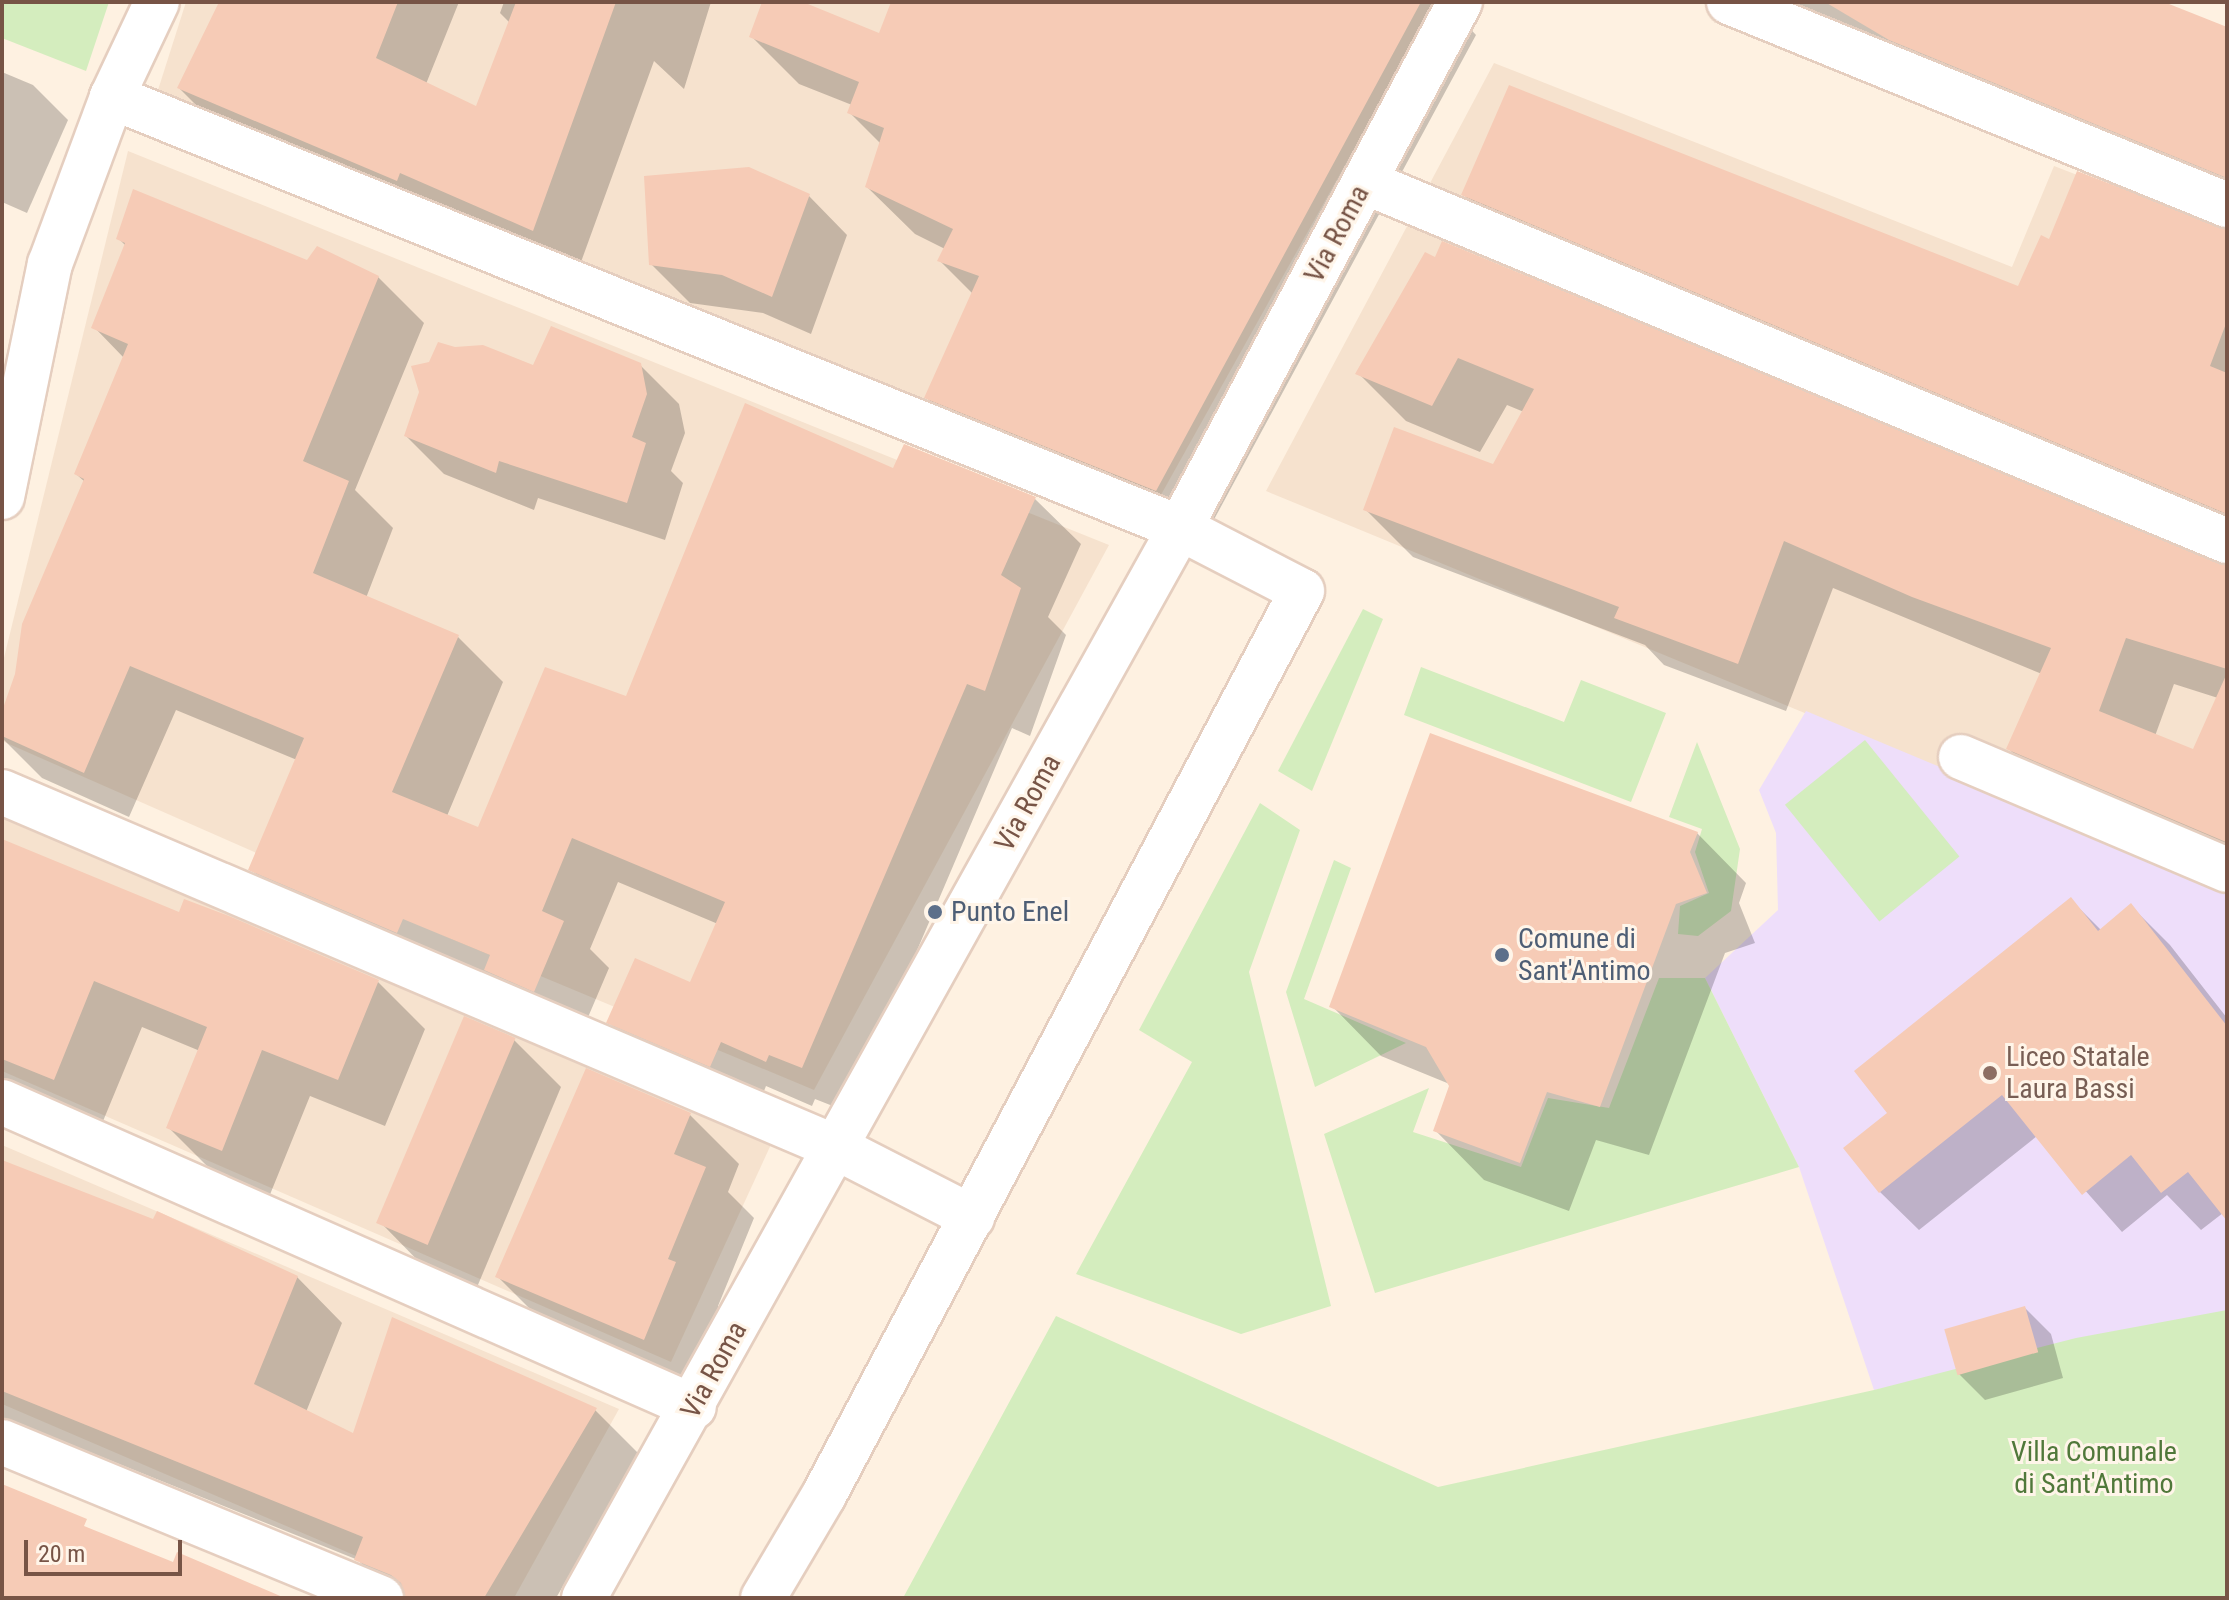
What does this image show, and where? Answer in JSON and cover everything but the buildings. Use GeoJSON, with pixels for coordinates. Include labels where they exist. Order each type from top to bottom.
{"type":"FeatureCollection","features":[{"type":"Feature","properties":{"kind":"street"},"geometry":{"type":"LineString","coordinates":[[2,497],[50,264],[112,97],[157,2]]}},
{"type":"Feature","properties":{"kind":"street","name":"Via Roma"},"geometry":{"type":"LineString","coordinates":[[584,1598],[694,1407],[1180,528],[1460,2]]}},
{"type":"Feature","properties":{"kind":"street"},"geometry":{"type":"LineString","coordinates":[[1729,2],[2227,205]]}},
{"type":"Feature","properties":{"kind":"street"},"geometry":{"type":"LineString","coordinates":[[112,97],[1180,528],[1302,591],[824,1495],[763,1598]]}},
{"type":"Feature","properties":{"kind":"street"},"geometry":{"type":"LineString","coordinates":[[1365,182],[2227,541]]}},
{"type":"Feature","properties":{"kind":"street"},"geometry":{"type":"LineString","coordinates":[[1961,757],[2227,870]]}},
{"type":"Feature","properties":{"kind":"street"},"geometry":{"type":"LineString","coordinates":[[2,792],[837,1148],[972,1217]]}},
{"type":"Feature","properties":{"kind":"street"},"geometry":{"type":"LineString","coordinates":[[2,1102],[694,1407]]}},
{"type":"Feature","properties":{"kind":"street"},"geometry":{"type":"LineString","coordinates":[[2,1442],[381,1598]]}},
{"type":"Feature","properties":{"kind":"shaded area"},"geometry":{"type":"Polygon","coordinates":[[[186,2],[1436,2],[1157,502],[158,90],[186,2]]]}},
{"type":"Feature","properties":{"kind":"shaded area"},"geometry":{"type":"Polygon","coordinates":[[[1494,63],[2012,267],[2054,166],[2227,233],[2227,887],[1266,491],[1494,63]]]}},
{"type":"Feature","properties":{"kind":"shaded area"},"geometry":{"type":"Polygon","coordinates":[[[128,151],[1109,545],[814,1090],[454,940],[2,741],[2,666],[128,151]]]}},
{"type":"Feature","properties":{"kind":"shaded area","name":"Liceo Statale Laura Bassi"},"geometry":{"type":"Polygon","coordinates":[[[1806,711],[2227,887],[2227,1314],[1874,1390],[1799,1167],[1705,978],[1778,910],[1776,833],[1759,790],[1806,711]]]}},
{"type":"Feature","properties":{"kind":"shaded area"},"geometry":{"type":"Polygon","coordinates":[[[2,811],[774,1138],[671,1362],[2,1071],[2,811]]]}},
{"type":"Feature","properties":{"kind":"shaded area"},"geometry":{"type":"Polygon","coordinates":[[[2,1145],[619,1409],[514,1598],[454,1598],[2,1404],[2,1145]]]}},
{"type":"Feature","properties":{"kind":"green space"},"geometry":{"type":"Polygon","coordinates":[[[2,2],[109,2],[86,71],[2,38],[2,2]]]}},
{"type":"Feature","properties":{"kind":"green space"},"geometry":{"type":"Polygon","coordinates":[[[1363,609],[1383,619],[1312,791],[1278,771],[1363,609]]]}},
{"type":"Feature","properties":{"kind":"green space"},"geometry":{"type":"Polygon","coordinates":[[[1421,667],[1564,722],[1581,680],[1666,713],[1631,802],[1404,715],[1421,667]]]}},
{"type":"Feature","properties":{"kind":"green space"},"geometry":{"type":"Polygon","coordinates":[[[1865,740],[1959,857],[1879,921],[1785,805],[1865,740]]]}},
{"type":"Feature","properties":{"kind":"green space"},"geometry":{"type":"Polygon","coordinates":[[[1697,742],[1740,849],[1731,911],[1698,936],[1678,934],[1680,906],[1709,893],[1695,852],[1702,829],[1669,817],[1697,742]]]}},
{"type":"Feature","properties":{"kind":"green space"},"geometry":{"type":"Polygon","coordinates":[[[1260,803],[1300,830],[1249,972],[1331,1306],[1241,1334],[1076,1274],[1192,1062],[1139,1030],[1260,803]]]}},
{"type":"Feature","properties":{"kind":"green space"},"geometry":{"type":"Polygon","coordinates":[[[1334,860],[1351,868],[1304,999],[1406,1043],[1315,1087],[1286,992],[1334,860]]]}},
{"type":"Feature","properties":{"kind":"green space"},"geometry":{"type":"Polygon","coordinates":[[[1659,978],[1705,978],[1799,1167],[1375,1293],[1324,1134],[1429,1088],[1413,1132],[1521,1167],[1548,1098],[1609,1108],[1659,978]]]}},
{"type":"Feature","properties":{"kind":"green space","name":"Villa Comunale di Sant'Antimo"},"geometry":{"type":"Polygon","coordinates":[[[2227,1310],[2227,1598],[903,1598],[1056,1316],[1438,1487],[1874,1390],[2076,1338],[2227,1310]]]}},
{"type":"Feature","properties":{"kind":"place","name":"Punto Enel"},"geometry":{"type":"Point","coordinates":[935,912]}},
{"type":"Feature","properties":{"kind":"place","name":"Comune di Sant'Antimo"},"geometry":{"type":"Point","coordinates":[1502,955]}},
{"type":"Feature","properties":{"kind":"place","name":"Liceo Statale Laura Bassi"},"geometry":{"type":"Point","coordinates":[1990,1073]}}]}
